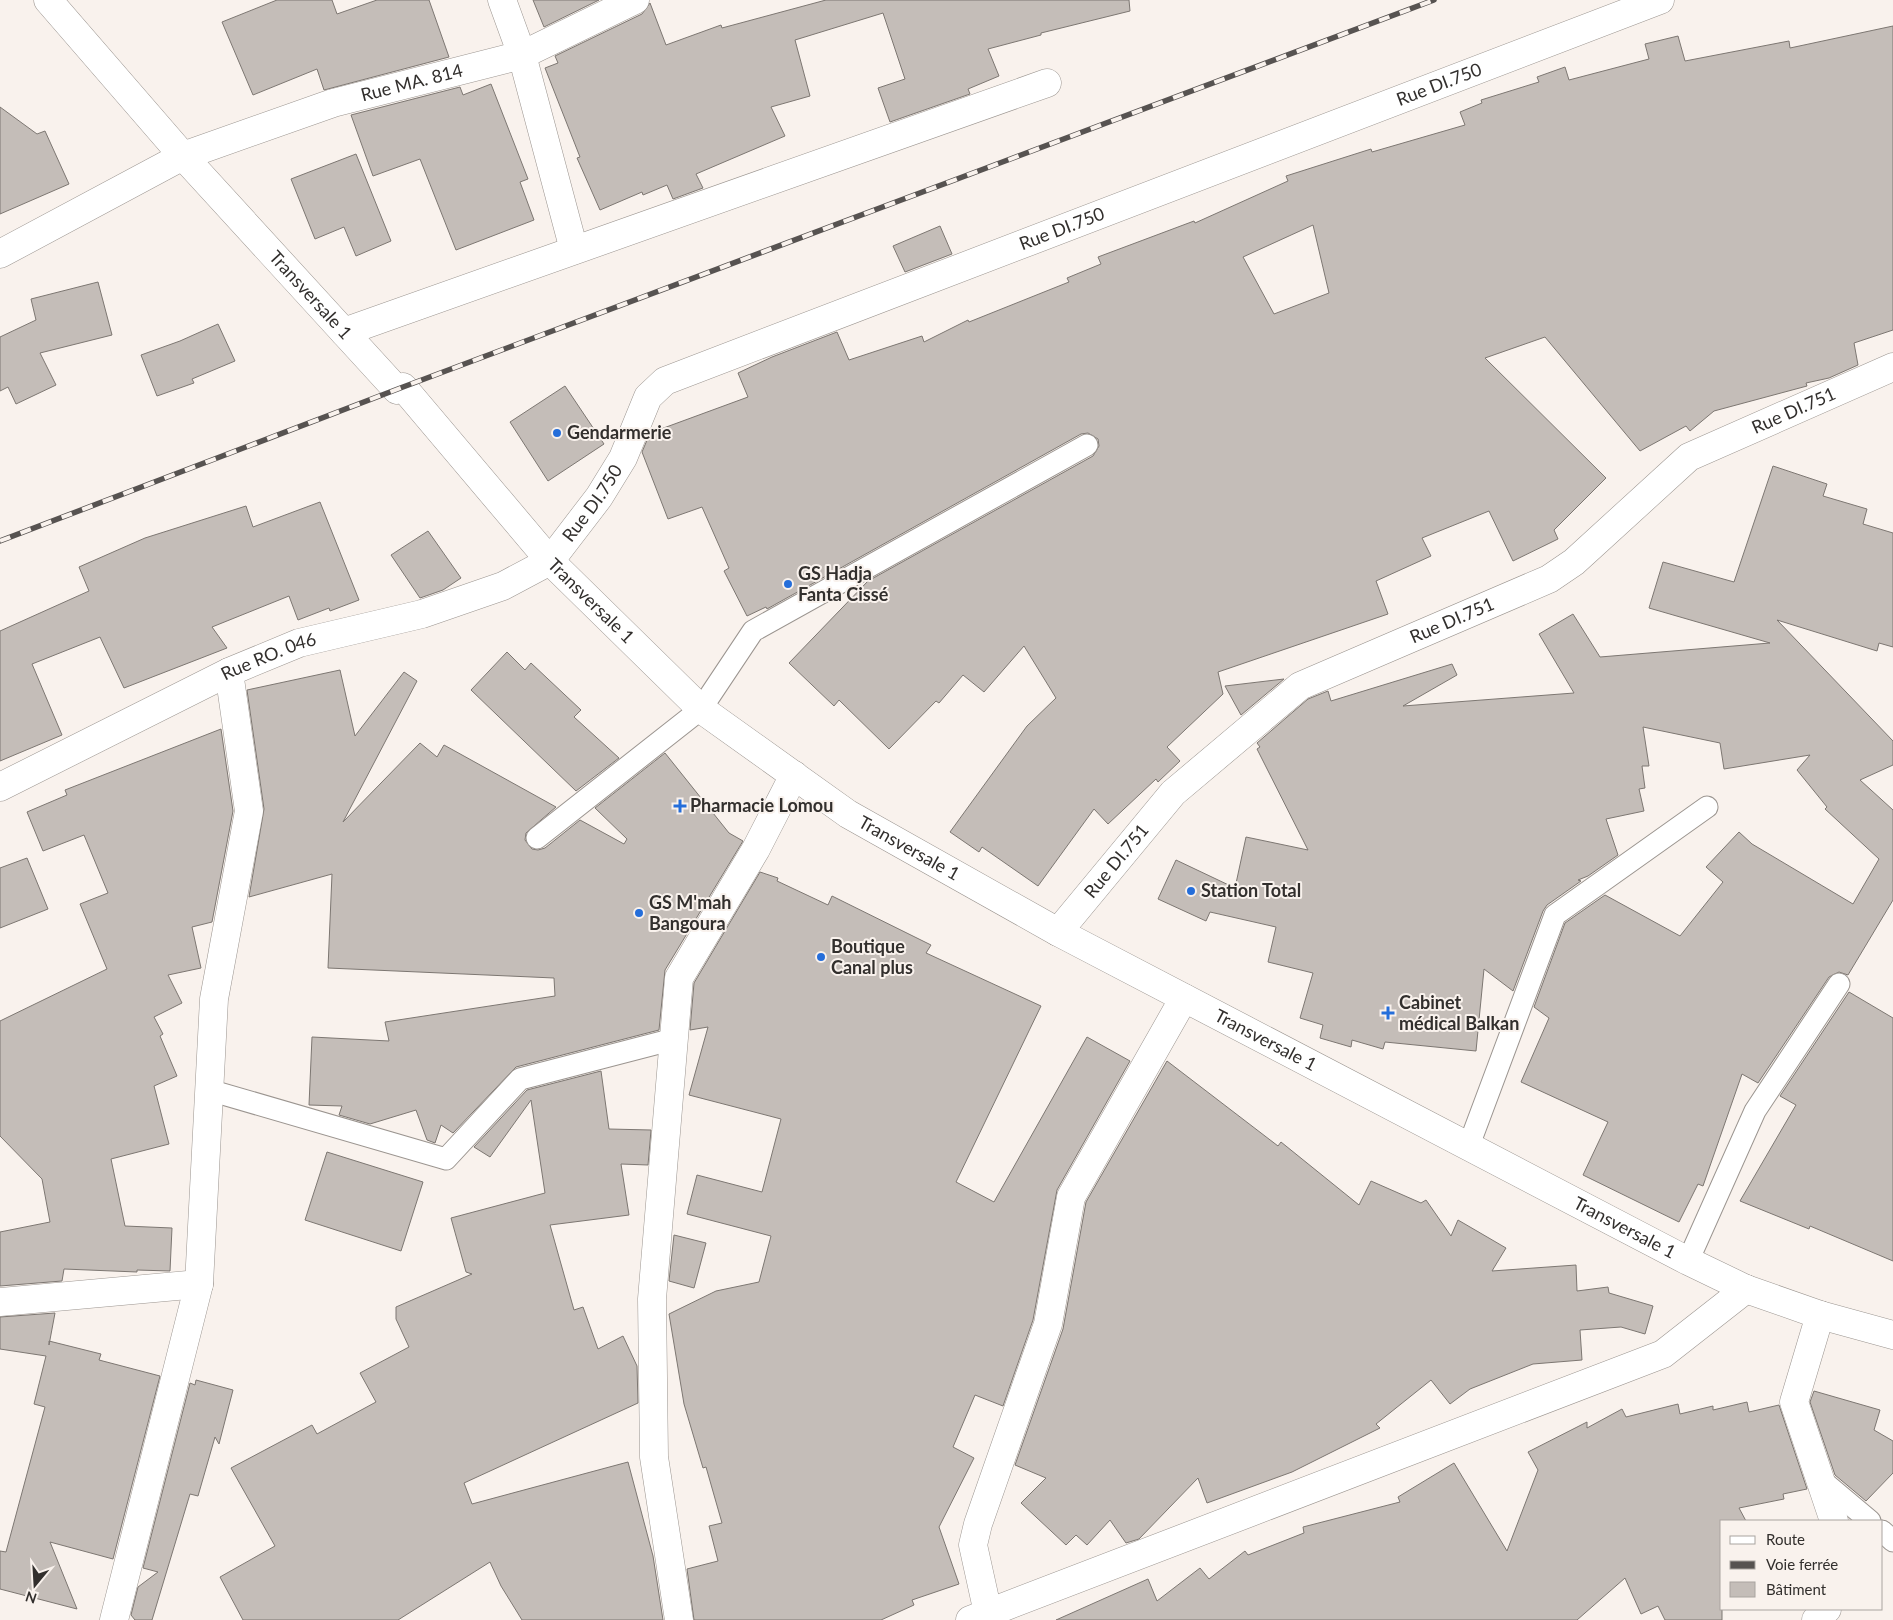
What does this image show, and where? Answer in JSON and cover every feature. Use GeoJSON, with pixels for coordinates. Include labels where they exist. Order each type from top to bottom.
{"type":"FeatureCollection","features":[{"type":"Feature","properties":{"kind":"street","name":"Transversale 1"},"geometry":{"type":"LineString","coordinates":[[48,0],[183,156],[397,390],[404,386],[550,561],[701,709],[848,814],[1058,932],[1688,1261],[1746,1289],[1820,1315],[1893,1335]]}},
{"type":"Feature","properties":{"kind":"street"},"geometry":{"type":"LineString","coordinates":[[502,0],[522,55],[574,250]]}},
{"type":"Feature","properties":{"kind":"street","name":"Rue MA. 814"},"geometry":{"type":"LineString","coordinates":[[0,254],[183,156],[333,103],[522,55],[635,0]]}},
{"type":"Feature","properties":{"kind":"street","name":"Rue DI.750"},"geometry":{"type":"LineString","coordinates":[[550,561],[599,497],[623,458],[648,398],[664,381],[1660,0]]}},
{"type":"Feature","properties":{"kind":"street"},"geometry":{"type":"LineString","coordinates":[[344,332],[1048,83]]}},
{"type":"Feature","properties":{"kind":"street","name":"Rue DI.751"},"geometry":{"type":"LineString","coordinates":[[1058,932],[1173,793],[1300,686],[1549,579],[1574,562],[1689,457],[1893,367]]}},
{"type":"Feature","properties":{"kind":"street","name":"Rue RO. 046"},"geometry":{"type":"LineString","coordinates":[[0,787],[229,672],[299,643],[422,614],[503,586],[550,561]]}},
{"type":"Feature","properties":{"kind":"street"},"geometry":{"type":"LineString","coordinates":[[114,1620],[199,1284],[214,1000],[249,811],[229,672]]}},
{"type":"Feature","properties":{"kind":"street"},"geometry":{"type":"LineString","coordinates":[[679,1620],[654,1457],[653,1318],[679,978],[756,849],[794,775]]}},
{"type":"Feature","properties":{"kind":"street"},"geometry":{"type":"LineString","coordinates":[[1184,998],[1071,1197],[1048,1324],[978,1524],[973,1545],[976,1618],[1663,1354],[1746,1289]]}},
{"type":"Feature","properties":{"kind":"street"},"geometry":{"type":"LineString","coordinates":[[0,1302],[199,1284]]}},
{"type":"Feature","properties":{"kind":"street"},"geometry":{"type":"LineString","coordinates":[[1820,1315],[1794,1402],[1834,1520]]}},
{"type":"Feature","properties":{"kind":"street"},"geometry":{"type":"LineString","coordinates":[[1816,1620],[1826,1610]]}},
{"type":"Feature","properties":{"kind":"lane"},"geometry":{"type":"LineString","coordinates":[[537,838],[701,709],[753,631],[1087,445]]}},
{"type":"Feature","properties":{"kind":"lane"},"geometry":{"type":"LineString","coordinates":[[1469,1146],[1555,915],[1707,807]]}},
{"type":"Feature","properties":{"kind":"lane"},"geometry":{"type":"LineString","coordinates":[[1688,1261],[1755,1112],[1839,984]]}},
{"type":"Feature","properties":{"kind":"lane"},"geometry":{"type":"LineString","coordinates":[[209,1090],[446,1159],[520,1080],[674,1039]]}},
{"type":"Feature","properties":{"kind":"lane"},"geometry":{"type":"LineString","coordinates":[[1820,1479],[1869,1520]]}},
{"type":"Feature","properties":{"kind":"lane"},"geometry":{"type":"LineString","coordinates":[[1883,1532],[1893,1541]]}},
{"type":"Feature","properties":{"kind":"building"},"geometry":{"type":"Polygon","coordinates":[[[277,0],[332,0],[337,14],[377,0],[429,0],[449,57],[324,90],[317,69],[253,95],[222,22],[277,0]]]}},
{"type":"Feature","properties":{"kind":"building"},"geometry":{"type":"Polygon","coordinates":[[[533,0],[599,0],[544,27],[533,0]]]}},
{"type":"Feature","properties":{"kind":"building"},"geometry":{"type":"Polygon","coordinates":[[[826,0],[1129,0],[1130,11],[1041,33],[1041,35],[988,49],[999,76],[968,89],[970,94],[890,122],[878,88],[905,79],[883,13],[795,40],[810,96],[771,107],[785,136],[696,174],[703,188],[673,199],[667,185],[643,195],[642,192],[600,210],[577,158],[580,157],[545,68],[558,63],[555,56],[642,14],[650,3],[666,45],[721,25],[722,28],[826,0]]]}},
{"type":"Feature","properties":{"kind":"building"},"geometry":{"type":"Polygon","coordinates":[[[1893,26],[1893,330],[1854,343],[1858,365],[1829,378],[1806,383],[1807,386],[1714,411],[1690,431],[1686,426],[1640,451],[1545,337],[1485,358],[1606,478],[1554,530],[1558,539],[1513,561],[1489,511],[1422,538],[1431,556],[1376,581],[1388,614],[1218,672],[1223,694],[1167,747],[1180,761],[1158,782],[1156,779],[1108,824],[1094,809],[1038,886],[982,847],[979,852],[950,832],[1027,726],[1056,698],[1024,646],[984,692],[963,675],[939,703],[936,701],[889,749],[839,700],[834,706],[789,663],[868,581],[1093,456],[1099,446],[1098,439],[1088,433],[1081,434],[767,609],[766,607],[747,616],[724,571],[729,568],[702,507],[668,519],[642,452],[650,433],[748,397],[738,373],[772,357],[837,332],[849,360],[922,336],[924,342],[968,320],[969,322],[1069,282],[1067,278],[1101,264],[1098,257],[1194,221],[1195,223],[1288,181],[1286,176],[1371,149],[1372,152],[1465,125],[1460,112],[1482,103],[1481,100],[1539,82],[1537,77],[1565,67],[1569,80],[1649,59],[1645,44],[1678,36],[1685,61],[1789,41],[1790,48],[1893,26]],[[1313,225],[1243,257],[1274,314],[1329,293],[1313,225]]]}},
{"type":"Feature","properties":{"kind":"building"},"geometry":{"type":"Polygon","coordinates":[[[491,84],[528,179],[520,182],[534,220],[456,250],[420,159],[373,176],[351,115],[460,87],[463,95],[491,84]]]}},
{"type":"Feature","properties":{"kind":"building"},"geometry":{"type":"Polygon","coordinates":[[[0,107],[37,134],[45,131],[69,184],[0,214],[0,107]]]}},
{"type":"Feature","properties":{"kind":"building"},"geometry":{"type":"Polygon","coordinates":[[[356,154],[391,241],[356,256],[344,227],[315,239],[291,179],[356,154]]]}},
{"type":"Feature","properties":{"kind":"building"},"geometry":{"type":"Polygon","coordinates":[[[940,226],[952,254],[905,272],[893,246],[940,226]]]}},
{"type":"Feature","properties":{"kind":"building"},"geometry":{"type":"Polygon","coordinates":[[[98,282],[112,335],[40,353],[56,385],[16,404],[8,387],[0,391],[0,337],[36,320],[31,299],[98,282]]]}},
{"type":"Feature","properties":{"kind":"building"},"geometry":{"type":"Polygon","coordinates":[[[218,324],[235,361],[192,379],[194,383],[157,396],[141,355],[180,341],[218,324]]]}},
{"type":"Feature","properties":{"kind":"building","name":"Gendarmerie"},"geometry":{"type":"Polygon","coordinates":[[[565,386],[604,444],[548,481],[510,422],[565,386]]]}},
{"type":"Feature","properties":{"kind":"building"},"geometry":{"type":"Polygon","coordinates":[[[1773,466],[1827,484],[1823,496],[1867,509],[1863,524],[1893,533],[1893,647],[1879,643],[1877,651],[1777,620],[1893,741],[1893,765],[1860,780],[1893,810],[1893,900],[1848,975],[1839,972],[1829,977],[1758,1083],[1742,1074],[1703,1186],[1698,1184],[1679,1222],[1583,1175],[1608,1122],[1521,1082],[1549,1018],[1534,1007],[1565,923],[1605,895],[1680,936],[1723,882],[1706,867],[1739,832],[1752,844],[1853,904],[1879,859],[1825,809],[1827,807],[1797,770],[1810,755],[1724,769],[1720,743],[1643,727],[1649,766],[1642,766],[1645,788],[1639,789],[1644,811],[1606,819],[1618,855],[1588,876],[1578,880],[1581,881],[1547,905],[1543,911],[1513,991],[1484,969],[1476,1051],[1385,1042],[1383,1049],[1352,1040],[1351,1047],[1320,1038],[1323,1025],[1300,1018],[1313,973],[1268,962],[1276,927],[1210,912],[1206,921],[1158,899],[1176,860],[1235,888],[1246,837],[1308,850],[1257,749],[1260,747],[1257,743],[1308,699],[1328,691],[1331,701],[1452,664],[1457,675],[1403,706],[1574,693],[1539,634],[1573,614],[1600,657],[1770,643],[1649,608],[1663,562],[1734,582],[1773,466]]]}},
{"type":"Feature","properties":{"kind":"building"},"geometry":{"type":"Polygon","coordinates":[[[320,502],[359,600],[330,611],[329,608],[298,620],[289,596],[212,627],[227,648],[124,688],[100,637],[32,664],[62,735],[0,761],[0,631],[89,591],[79,567],[145,538],[246,506],[253,527],[320,502]]]}},
{"type":"Feature","properties":{"kind":"building"},"geometry":{"type":"Polygon","coordinates":[[[428,531],[461,578],[443,590],[420,598],[391,555],[428,531]]]}},
{"type":"Feature","properties":{"kind":"building"},"geometry":{"type":"Polygon","coordinates":[[[507,652],[525,670],[531,663],[581,710],[574,717],[619,758],[576,791],[471,690],[507,652]]]}},
{"type":"Feature","properties":{"kind":"building"},"geometry":{"type":"Polygon","coordinates":[[[340,670],[355,736],[404,672],[417,681],[343,822],[420,743],[437,757],[444,745],[556,807],[526,833],[525,840],[532,849],[545,848],[580,820],[624,844],[627,839],[595,808],[665,753],[729,833],[743,841],[665,970],[659,1030],[516,1067],[453,1133],[441,1125],[435,1143],[427,1140],[416,1110],[370,1124],[339,1115],[342,1106],[309,1105],[312,1037],[389,1041],[385,1022],[555,996],[554,978],[328,968],[332,874],[249,897],[264,809],[247,690],[340,670]]]}},
{"type":"Feature","properties":{"kind":"building"},"geometry":{"type":"Polygon","coordinates":[[[1284,679],[1241,715],[1225,686],[1284,679]]]}},
{"type":"Feature","properties":{"kind":"building"},"geometry":{"type":"Polygon","coordinates":[[[221,729],[233,811],[212,922],[192,927],[201,968],[168,975],[182,1003],[154,1017],[163,1034],[160,1036],[177,1076],[154,1086],[169,1144],[111,1159],[125,1226],[172,1228],[170,1271],[137,1270],[137,1272],[64,1269],[62,1281],[0,1286],[0,1232],[50,1222],[42,1179],[0,1136],[0,1021],[107,969],[80,904],[108,893],[84,835],[43,851],[27,812],[67,795],[65,790],[221,729]]]}},
{"type":"Feature","properties":{"kind":"building"},"geometry":{"type":"Polygon","coordinates":[[[27,858],[48,909],[0,928],[0,868],[27,858]]]}},
{"type":"Feature","properties":{"kind":"building"},"geometry":{"type":"Polygon","coordinates":[[[760,872],[778,878],[777,881],[828,905],[832,896],[931,945],[926,953],[1041,1006],[956,1182],[994,1202],[1087,1037],[1130,1061],[1057,1190],[1033,1320],[1003,1406],[975,1395],[953,1447],[974,1458],[939,1527],[959,1584],[912,1600],[914,1605],[881,1620],[694,1620],[687,1569],[718,1561],[709,1526],[722,1523],[706,1467],[703,1468],[684,1404],[669,1314],[716,1291],[759,1282],[771,1236],[687,1214],[697,1175],[762,1192],[781,1119],[689,1095],[708,1027],[690,1030],[694,983],[760,872]]]}},
{"type":"Feature","properties":{"kind":"building"},"geometry":{"type":"Polygon","coordinates":[[[1849,992],[1893,1018],[1893,1261],[1810,1226],[1809,1229],[1740,1201],[1796,1105],[1780,1096],[1849,992]]]}},
{"type":"Feature","properties":{"kind":"building"},"geometry":{"type":"Polygon","coordinates":[[[1167,1061],[1278,1146],[1281,1142],[1359,1205],[1371,1181],[1421,1203],[1426,1200],[1451,1236],[1458,1220],[1506,1248],[1492,1271],[1576,1265],[1577,1291],[1608,1287],[1609,1293],[1653,1306],[1645,1334],[1621,1327],[1580,1330],[1582,1360],[1533,1364],[1470,1389],[1450,1404],[1431,1380],[1376,1424],[1380,1428],[1292,1472],[1207,1503],[1198,1478],[1139,1539],[1126,1543],[1110,1520],[1087,1545],[1076,1535],[1066,1545],[1021,1503],[1046,1478],[1015,1465],[1063,1329],[1086,1202],[1167,1061]]]}},
{"type":"Feature","properties":{"kind":"building"},"geometry":{"type":"Polygon","coordinates":[[[601,1071],[609,1129],[651,1130],[648,1165],[621,1164],[629,1215],[550,1225],[574,1310],[583,1307],[598,1349],[623,1336],[637,1366],[638,1403],[464,1483],[472,1504],[628,1462],[653,1556],[663,1620],[522,1620],[501,1586],[490,1562],[398,1620],[243,1620],[220,1577],[275,1546],[231,1468],[312,1425],[317,1434],[376,1402],[360,1373],[409,1347],[396,1319],[396,1307],[472,1274],[466,1272],[451,1218],[545,1193],[531,1100],[490,1157],[474,1147],[527,1090],[601,1071]]]}},
{"type":"Feature","properties":{"kind":"building"},"geometry":{"type":"Polygon","coordinates":[[[327,1152],[423,1182],[401,1251],[305,1220],[327,1152]]]}},
{"type":"Feature","properties":{"kind":"building"},"geometry":{"type":"Polygon","coordinates":[[[674,1235],[706,1243],[694,1288],[669,1281],[674,1235]]]}},
{"type":"Feature","properties":{"kind":"building"},"geometry":{"type":"Polygon","coordinates":[[[55,1313],[50,1341],[101,1354],[99,1360],[160,1376],[113,1559],[50,1542],[77,1609],[0,1589],[0,1551],[6,1552],[45,1407],[34,1404],[46,1356],[0,1349],[0,1317],[55,1313]]]}},
{"type":"Feature","properties":{"kind":"building"},"geometry":{"type":"Polygon","coordinates":[[[196,1380],[233,1390],[219,1444],[215,1437],[198,1496],[190,1494],[152,1620],[135,1620],[131,1615],[138,1587],[158,1572],[143,1568],[190,1383],[195,1385],[196,1380]]]}},
{"type":"Feature","properties":{"kind":"building"},"geometry":{"type":"Polygon","coordinates":[[[1814,1391],[1880,1410],[1874,1430],[1893,1441],[1893,1473],[1866,1501],[1835,1475],[1810,1402],[1814,1391]]]}},
{"type":"Feature","properties":{"kind":"building"},"geometry":{"type":"Polygon","coordinates":[[[1747,1402],[1749,1412],[1779,1405],[1807,1489],[1783,1494],[1784,1499],[1739,1508],[1745,1520],[1720,1520],[1720,1610],[1722,1610],[1722,1620],[1665,1620],[1658,1606],[1641,1614],[1625,1578],[1577,1620],[1056,1620],[1148,1579],[1157,1601],[1200,1568],[1209,1579],[1245,1551],[1248,1555],[1304,1533],[1303,1527],[1400,1502],[1398,1497],[1454,1463],[1507,1551],[1538,1470],[1528,1452],[1587,1422],[1587,1428],[1622,1409],[1626,1417],[1678,1404],[1680,1414],[1713,1406],[1713,1410],[1747,1402]]]}},
{"type":"Feature","properties":{"kind":"railway"},"geometry":{"type":"LineString","coordinates":[[0,541],[403,387],[1434,0]]}},
{"type":"Feature","properties":{"kind":"place","name":"Gendarmerie"},"geometry":{"type":"Point","coordinates":[557,433]}},
{"type":"Feature","properties":{"kind":"place","name":"GS Hadja Fanta Cissé"},"geometry":{"type":"Point","coordinates":[788,584]}},
{"type":"Feature","properties":{"kind":"place","name":"Pharmacie Lomou"},"geometry":{"type":"Point","coordinates":[680,806]}},
{"type":"Feature","properties":{"kind":"place","name":"Station Total"},"geometry":{"type":"Point","coordinates":[1191,891]}},
{"type":"Feature","properties":{"kind":"place","name":"GS M'mah Bangoura"},"geometry":{"type":"Point","coordinates":[639,913]}},
{"type":"Feature","properties":{"kind":"place","name":"Boutique Canal plus"},"geometry":{"type":"Point","coordinates":[821,957]}},
{"type":"Feature","properties":{"kind":"place","name":"Cabinet médical Balkan"},"geometry":{"type":"Point","coordinates":[1388,1013]}}]}
